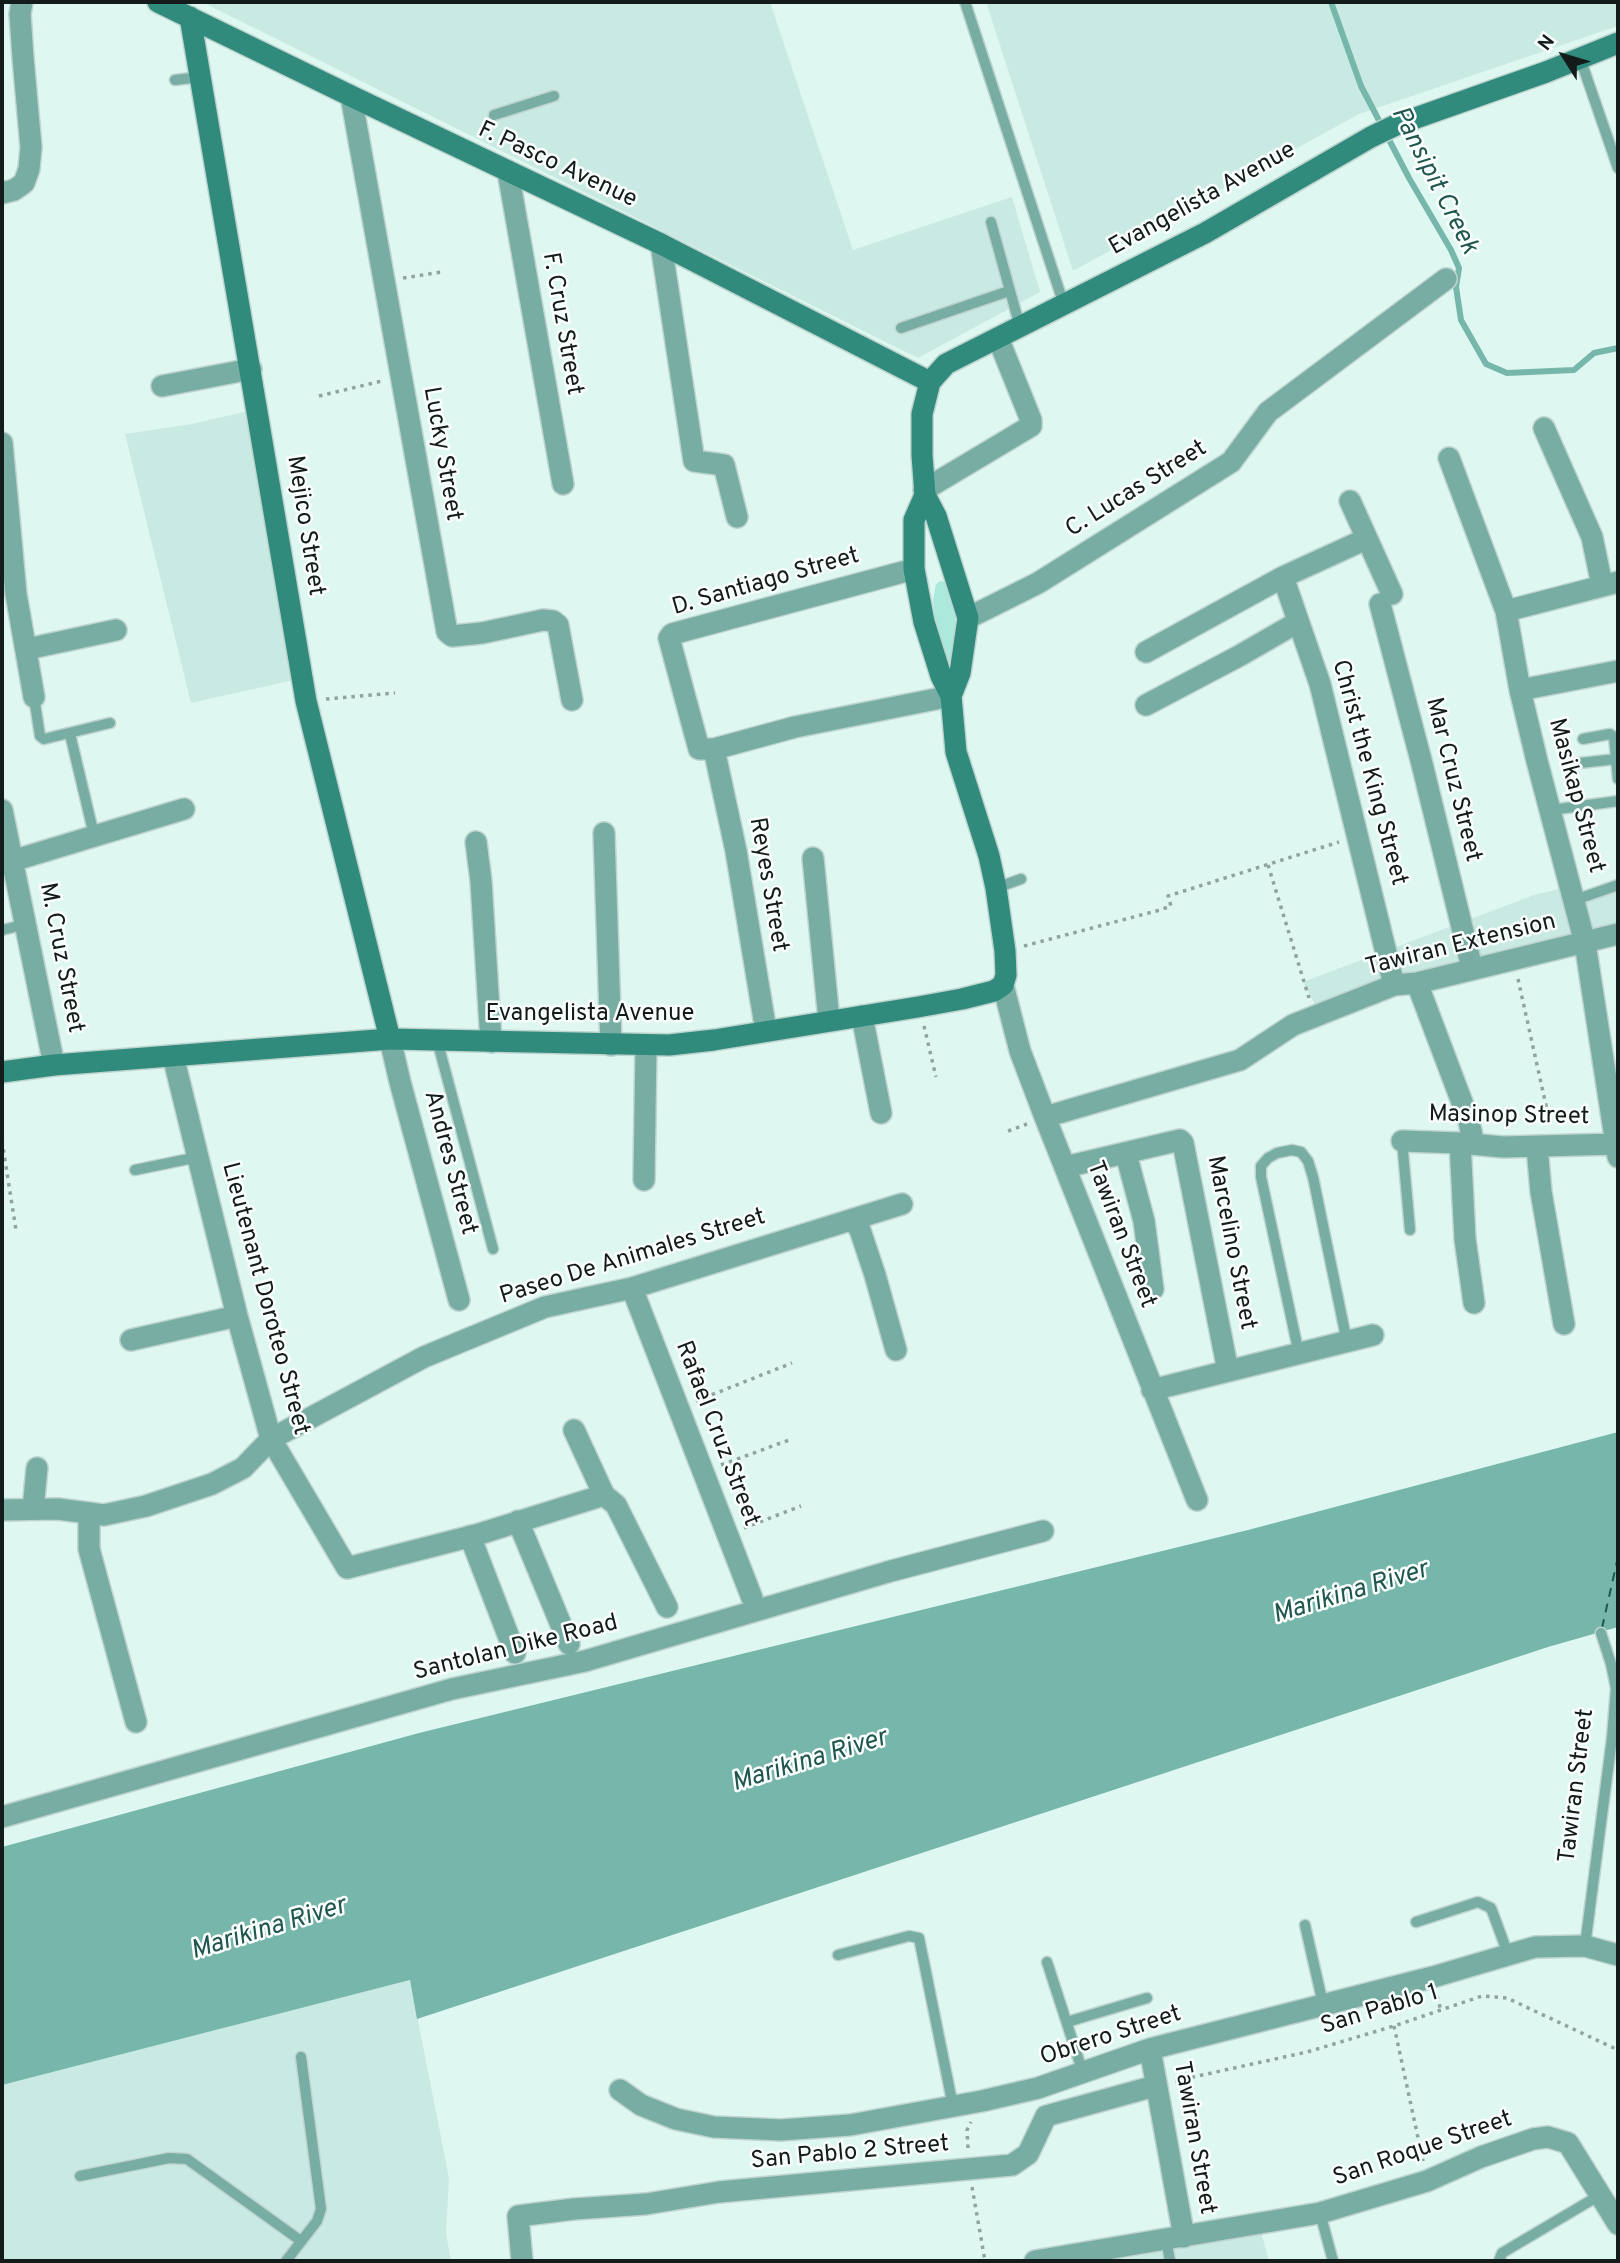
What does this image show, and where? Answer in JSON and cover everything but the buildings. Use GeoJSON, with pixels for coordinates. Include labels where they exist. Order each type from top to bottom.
{"type":"FeatureCollection","features":[{"type":"Feature","properties":{"kind":"street"},"geometry":{"type":"LineString","coordinates":[[2,193],[14,190],[24,183],[29,169],[31,148],[20,15],[22,2]]}},
{"type":"Feature","properties":{"kind":"street","name":"F. Pasco Avenue"},"geometry":{"type":"LineString","coordinates":[[159,2],[190,17],[238,32],[351,96],[661,244],[930,382]]}},
{"type":"Feature","properties":{"kind":"street","name":"Mejico Street"},"geometry":{"type":"LineString","coordinates":[[190,17],[306,701],[390,1039]]}},
{"type":"Feature","properties":{"kind":"street","name":"Evangelista Avenue"},"geometry":{"type":"LineString","coordinates":[[930,382],[946,364],[1205,233],[1371,137],[1396,125],[1618,43]]}},
{"type":"Feature","properties":{"kind":"street","name":"Lucky Street"},"geometry":{"type":"LineString","coordinates":[[351,96],[446,632],[452,636],[462,635],[543,620],[553,621],[558,625],[572,700]]}},
{"type":"Feature","properties":{"kind":"street","name":"F. Cruz Street"},"geometry":{"type":"LineString","coordinates":[[509,172],[563,484]]}},
{"type":"Feature","properties":{"kind":"street"},"geometry":{"type":"LineString","coordinates":[[661,244],[694,461],[724,465],[737,517]]}},
{"type":"Feature","properties":{"kind":"street","name":"C. Lucas Street"},"geometry":{"type":"LineString","coordinates":[[968,618],[1038,583],[1231,462],[1268,412],[1446,279]]}},
{"type":"Feature","properties":{"kind":"street"},"geometry":{"type":"LineString","coordinates":[[998,338],[1031,420],[1031,426],[925,493],[914,520],[914,569],[925,622],[941,676],[951,696],[956,752],[989,856],[996,888],[1005,951],[1006,975],[1003,985]]}},
{"type":"Feature","properties":{"kind":"street"},"geometry":{"type":"LineString","coordinates":[[162,386],[251,369]]}},
{"type":"Feature","properties":{"kind":"street"},"geometry":{"type":"LineString","coordinates":[[930,382],[922,415],[925,493],[936,516],[968,618],[960,673],[951,696]]}},
{"type":"Feature","properties":{"kind":"street"},"geometry":{"type":"LineString","coordinates":[[1506,611],[1610,583],[1544,428]]}},
{"type":"Feature","properties":{"kind":"street"},"geometry":{"type":"LineString","coordinates":[[2,443],[16,594],[34,697]]}},
{"type":"Feature","properties":{"kind":"street","name":"Masikap Street"},"geometry":{"type":"LineString","coordinates":[[1449,458],[1506,611],[1520,690],[1585,943],[1617,1150]]}},
{"type":"Feature","properties":{"kind":"street","name":"Mar Cruz Street"},"geometry":{"type":"LineString","coordinates":[[1350,501],[1386,599],[1472,968]]}},
{"type":"Feature","properties":{"kind":"street"},"geometry":{"type":"LineString","coordinates":[[914,520],[936,516]]}},
{"type":"Feature","properties":{"kind":"street"},"geometry":{"type":"LineString","coordinates":[[1146,652],[1283,577],[1366,539]]}},
{"type":"Feature","properties":{"kind":"street","name":"D. Santiago Street"},"geometry":{"type":"LineString","coordinates":[[714,749],[699,749],[669,638],[672,634],[914,569]]}},
{"type":"Feature","properties":{"kind":"street","name":"Christ the King Street"},"geometry":{"type":"LineString","coordinates":[[1283,577],[1320,684],[1394,985]]}},
{"type":"Feature","properties":{"kind":"street"},"geometry":{"type":"LineString","coordinates":[[1146,705],[1298,622]]}},
{"type":"Feature","properties":{"kind":"street"},"geometry":{"type":"LineString","coordinates":[[27,649],[116,630]]}},
{"type":"Feature","properties":{"kind":"street"},"geometry":{"type":"LineString","coordinates":[[1520,690],[1618,671]]}},
{"type":"Feature","properties":{"kind":"street"},"geometry":{"type":"LineString","coordinates":[[714,749],[795,727],[951,696]]}},
{"type":"Feature","properties":{"kind":"street","name":"Reyes Street"},"geometry":{"type":"LineString","coordinates":[[714,749],[736,851],[766,1031]]}},
{"type":"Feature","properties":{"kind":"street","name":"M. Cruz Street"},"geometry":{"type":"LineString","coordinates":[[54,1065],[27,925],[8,863],[184,808]]}},
{"type":"Feature","properties":{"kind":"street"},"geometry":{"type":"LineString","coordinates":[[2,810],[8,863]]}},
{"type":"Feature","properties":{"kind":"street"},"geometry":{"type":"LineString","coordinates":[[604,833],[611,1045]]}},
{"type":"Feature","properties":{"kind":"street"},"geometry":{"type":"LineString","coordinates":[[476,842],[491,1042]]}},
{"type":"Feature","properties":{"kind":"street"},"geometry":{"type":"LineString","coordinates":[[813,858],[829,1020]]}},
{"type":"Feature","properties":{"kind":"street","name":"Tawiran Extension"},"geometry":{"type":"LineString","coordinates":[[1045,1117],[1240,1060],[1293,1025],[1394,985],[1418,983],[1618,934]]}},
{"type":"Feature","properties":{"kind":"street"},"geometry":{"type":"LineString","coordinates":[[1418,983],[1468,1118],[1465,1239],[1475,1303]]}},
{"type":"Feature","properties":{"kind":"street","name":"Evangelista Avenue"},"geometry":{"type":"LineString","coordinates":[[2,1072],[54,1065],[390,1039],[611,1045],[715,1040],[918,1007],[984,994],[1003,985]]}},
{"type":"Feature","properties":{"kind":"street","name":"Tawiran Street"},"geometry":{"type":"LineString","coordinates":[[1003,985],[1020,1051],[1197,1500]]}},
{"type":"Feature","properties":{"kind":"street"},"geometry":{"type":"LineString","coordinates":[[862,1016],[881,1113]]}},
{"type":"Feature","properties":{"kind":"street","name":"Andres Street"},"geometry":{"type":"LineString","coordinates":[[390,1039],[459,1300]]}},
{"type":"Feature","properties":{"kind":"street"},"geometry":{"type":"LineString","coordinates":[[644,1180],[646,1045]]}},
{"type":"Feature","properties":{"kind":"street","name":"Lieutenant Doroteo Street"},"geometry":{"type":"LineString","coordinates":[[173,1056],[237,1316],[271,1440],[347,1568],[470,1536],[604,1495]]}},
{"type":"Feature","properties":{"kind":"street","name":"Marcelino Street"},"geometry":{"type":"LineString","coordinates":[[1065,1167],[1180,1140],[1183,1143],[1228,1371]]}},
{"type":"Feature","properties":{"kind":"street","name":"Masinop Street"},"geometry":{"type":"LineString","coordinates":[[1402,1142],[1617,1150]]}},
{"type":"Feature","properties":{"kind":"street"},"geometry":{"type":"LineString","coordinates":[[1546,1147],[1541,1192],[1563,1324]]}},
{"type":"Feature","properties":{"kind":"street"},"geometry":{"type":"LineString","coordinates":[[1126,1154],[1144,1221],[1153,1289]]}},
{"type":"Feature","properties":{"kind":"street","name":"Paseo De Animales Street"},"geometry":{"type":"LineString","coordinates":[[2,1510],[33,1508],[104,1515],[126,1511],[212,1484],[243,1468],[271,1440],[424,1357],[545,1307],[632,1288],[902,1204]]}},
{"type":"Feature","properties":{"kind":"street"},"geometry":{"type":"LineString","coordinates":[[853,1219],[860,1230],[897,1350]]}},
{"type":"Feature","properties":{"kind":"street","name":"Rafael Cruz Street"},"geometry":{"type":"LineString","coordinates":[[632,1288],[751,1598]]}},
{"type":"Feature","properties":{"kind":"street"},"geometry":{"type":"LineString","coordinates":[[131,1340],[237,1316]]}},
{"type":"Feature","properties":{"kind":"street"},"geometry":{"type":"LineString","coordinates":[[1152,1390],[1373,1335]]}},
{"type":"Feature","properties":{"kind":"street"},"geometry":{"type":"LineString","coordinates":[[574,1430],[604,1495],[616,1505],[667,1607]]}},
{"type":"Feature","properties":{"kind":"street"},"geometry":{"type":"LineString","coordinates":[[33,1508],[37,1468]]}},
{"type":"Feature","properties":{"kind":"street"},"geometry":{"type":"LineString","coordinates":[[89,1514],[89,1549],[136,1722]]}},
{"type":"Feature","properties":{"kind":"street"},"geometry":{"type":"LineString","coordinates":[[518,1521],[569,1644]]}},
{"type":"Feature","properties":{"kind":"street","name":"Santolan Dike Road"},"geometry":{"type":"LineString","coordinates":[[2,1817],[452,1689],[585,1661],[891,1571],[1043,1531]]}},
{"type":"Feature","properties":{"kind":"street"},"geometry":{"type":"LineString","coordinates":[[470,1536],[515,1653]]}},
{"type":"Feature","properties":{"kind":"street","name":"Obrero Street"},"geometry":{"type":"LineString","coordinates":[[620,2090],[641,2105],[676,2119],[713,2127],[781,2130],[850,2125],[1038,2088],[1150,2049],[1433,1977],[1535,1947],[1585,1946],[1618,1955]]}},
{"type":"Feature","properties":{"kind":"street","name":"Tawiran Street"},"geometry":{"type":"LineString","coordinates":[[1150,2049],[1175,2238]]}},
{"type":"Feature","properties":{"kind":"street","name":"San Pablo 2 Street"},"geometry":{"type":"LineString","coordinates":[[522,2261],[518,2216],[646,2204],[744,2189],[1012,2165],[1028,2154],[1046,2116],[1156,2086]]}},
{"type":"Feature","properties":{"kind":"street","name":"San Roque Street"},"geometry":{"type":"LineString","coordinates":[[1035,2261],[1320,2213],[1427,2181],[1481,2157],[1533,2139],[1548,2137],[1568,2143],[1618,2224]]}},
{"type":"Feature","properties":{"kind":"lane"},"geometry":{"type":"LineString","coordinates":[[965,2],[1064,306]]}},
{"type":"Feature","properties":{"kind":"lane"},"geometry":{"type":"LineString","coordinates":[[1580,58],[1618,168]]}},
{"type":"Feature","properties":{"kind":"lane"},"geometry":{"type":"LineString","coordinates":[[175,80],[200,77]]}},
{"type":"Feature","properties":{"kind":"lane"},"geometry":{"type":"LineString","coordinates":[[494,115],[554,96]]}},
{"type":"Feature","properties":{"kind":"lane"},"geometry":{"type":"LineString","coordinates":[[991,222],[1020,327]]}},
{"type":"Feature","properties":{"kind":"lane"},"geometry":{"type":"LineString","coordinates":[[901,328],[1009,291]]}},
{"type":"Feature","properties":{"kind":"lane"},"geometry":{"type":"LineString","coordinates":[[34,697],[40,736],[44,739],[110,723]]}},
{"type":"Feature","properties":{"kind":"lane"},"geometry":{"type":"LineString","coordinates":[[70,734],[94,835]]}},
{"type":"Feature","properties":{"kind":"lane"},"geometry":{"type":"LineString","coordinates":[[1583,738],[1610,734],[1614,737],[1618,779]]}},
{"type":"Feature","properties":{"kind":"lane"},"geometry":{"type":"LineString","coordinates":[[1572,764],[1616,759]]}},
{"type":"Feature","properties":{"kind":"lane"},"geometry":{"type":"LineString","coordinates":[[1551,810],[1618,801]]}},
{"type":"Feature","properties":{"kind":"lane"},"geometry":{"type":"LineString","coordinates":[[996,888],[1021,879]]}},
{"type":"Feature","properties":{"kind":"lane"},"geometry":{"type":"LineString","coordinates":[[1575,900],[1618,885]]}},
{"type":"Feature","properties":{"kind":"lane"},"geometry":{"type":"LineString","coordinates":[[2,930],[27,925]]}},
{"type":"Feature","properties":{"kind":"lane"},"geometry":{"type":"LineString","coordinates":[[437,1040],[494,1249]]}},
{"type":"Feature","properties":{"kind":"lane"},"geometry":{"type":"LineString","coordinates":[[1402,1142],[1410,1230]]}},
{"type":"Feature","properties":{"kind":"lane"},"geometry":{"type":"LineString","coordinates":[[1298,1354],[1261,1177],[1261,1166],[1277,1153],[1292,1150],[1301,1152],[1308,1161],[1347,1342]]}},
{"type":"Feature","properties":{"kind":"lane"},"geometry":{"type":"LineString","coordinates":[[135,1170],[198,1157]]}},
{"type":"Feature","properties":{"kind":"lane","name":"Tawiran Street"},"geometry":{"type":"LineString","coordinates":[[1585,1946],[1616,1688],[1601,1633]]}},
{"type":"Feature","properties":{"kind":"lane"},"geometry":{"type":"LineString","coordinates":[[1416,1922],[1478,1902],[1491,1908],[1508,1954]]}},
{"type":"Feature","properties":{"kind":"lane"},"geometry":{"type":"LineString","coordinates":[[1305,1925],[1323,2004]]}},
{"type":"Feature","properties":{"kind":"lane"},"geometry":{"type":"LineString","coordinates":[[838,1955],[909,1936],[919,1938],[953,2106]]}},
{"type":"Feature","properties":{"kind":"lane"},"geometry":{"type":"LineString","coordinates":[[1047,1962],[1083,2073]]}},
{"type":"Feature","properties":{"kind":"lane"},"geometry":{"type":"LineString","coordinates":[[1067,2022],[1147,1998]]}},
{"type":"Feature","properties":{"kind":"lane"},"geometry":{"type":"LineString","coordinates":[[286,2261],[317,2221],[321,2209],[301,2057]]}},
{"type":"Feature","properties":{"kind":"lane"},"geometry":{"type":"LineString","coordinates":[[80,2176],[169,2158],[187,2159],[301,2241]]}},
{"type":"Feature","properties":{"kind":"lane"},"geometry":{"type":"LineString","coordinates":[[1499,2261],[1502,2253],[1600,2194]]}},
{"type":"Feature","properties":{"kind":"lane"},"geometry":{"type":"LineString","coordinates":[[1320,2213],[1333,2261]]}},
{"type":"Feature","properties":{"kind":"lane"},"geometry":{"type":"LineString","coordinates":[[1170,2261],[1175,2238]]}},
{"type":"Feature","properties":{"kind":"path"},"geometry":{"type":"LineString","coordinates":[[384,281],[442,272]]}},
{"type":"Feature","properties":{"kind":"path"},"geometry":{"type":"LineString","coordinates":[[319,396],[400,377]]}},
{"type":"Feature","properties":{"kind":"path"},"geometry":{"type":"LineString","coordinates":[[306,701],[396,694]]}},
{"type":"Feature","properties":{"kind":"path"},"geometry":{"type":"LineString","coordinates":[[1005,951],[1160,910],[1171,906],[1167,896],[1358,837]]}},
{"type":"Feature","properties":{"kind":"path"},"geometry":{"type":"LineString","coordinates":[[1268,865],[1316,1016]]}},
{"type":"Feature","properties":{"kind":"path"},"geometry":{"type":"LineString","coordinates":[[1514,960],[1546,1147]]}},
{"type":"Feature","properties":{"kind":"path"},"geometry":{"type":"LineString","coordinates":[[918,1007],[936,1077]]}},
{"type":"Feature","properties":{"kind":"path"},"geometry":{"type":"LineString","coordinates":[[2,1141],[16,1230]]}},
{"type":"Feature","properties":{"kind":"path"},"geometry":{"type":"LineString","coordinates":[[678,1408],[792,1363]]}},
{"type":"Feature","properties":{"kind":"path"},"geometry":{"type":"LineString","coordinates":[[703,1472],[789,1440]]}},
{"type":"Feature","properties":{"kind":"path"},"geometry":{"type":"LineString","coordinates":[[727,1535],[801,1506]]}},
{"type":"Feature","properties":{"kind":"path","name":"San Pablo 1"},"geometry":{"type":"LineString","coordinates":[[1156,2086],[1307,2052],[1482,1996],[1507,1998],[1618,2050]]}},
{"type":"Feature","properties":{"kind":"path"},"geometry":{"type":"LineString","coordinates":[[1394,2026],[1427,2181]]}},
{"type":"Feature","properties":{"kind":"shaded area"},"geometry":{"type":"Polygon","coordinates":[[[202,2],[770,2],[853,250],[1012,197],[1040,292],[918,358],[202,2]]]}},
{"type":"Feature","properties":{"kind":"shaded area"},"geometry":{"type":"Polygon","coordinates":[[[986,2],[1618,2],[1618,26],[1359,114],[1073,271],[986,2]]]}},
{"type":"Feature","properties":{"kind":"shaded area"},"geometry":{"type":"Polygon","coordinates":[[[248,411],[294,680],[191,703],[125,434],[192,424],[248,411]]]}},
{"type":"Feature","properties":{"kind":"shaded area"},"geometry":{"type":"Polygon","coordinates":[[[940,581],[946,582],[955,611],[957,658],[951,662],[943,660],[939,654],[933,600],[936,584],[940,581]]]}},
{"type":"Feature","properties":{"kind":"shaded area"},"geometry":{"type":"Polygon","coordinates":[[[1571,886],[1577,891],[1618,886],[1618,942],[1410,988],[1324,1022],[1303,982],[1534,895],[1571,886]]]}},
{"type":"Feature","properties":{"kind":"shaded area"},"geometry":{"type":"Polygon","coordinates":[[[410,1980],[449,2178],[446,2233],[451,2261],[2,2261],[2,2085],[410,1980]]]}},
{"type":"Feature","properties":{"kind":"shaded area"},"geometry":{"type":"Polygon","coordinates":[[[1260,2228],[1269,2261],[1118,2261],[1260,2228]]]}},
{"type":"Feature","properties":{"kind":"water","name":"Marikina River"},"geometry":{"type":"Polygon","coordinates":[[[1618,1432],[1618,1627],[1548,1647],[417,2019],[410,1980],[2,2085],[2,1847],[419,1733],[1248,1530],[1618,1432]]]}},
{"type":"Feature","properties":{"kind":"waterway","name":"Pansipit Creek"},"geometry":{"type":"LineString","coordinates":[[1331,2],[1361,86],[1459,268],[1456,287],[1461,320],[1486,364],[1507,373],[1574,370],[1594,353],[1618,348]]}},
{"type":"Feature","properties":{"kind":"ferry route"},"geometry":{"type":"LineString","coordinates":[[1602,1628],[1618,1557]]}}]}
